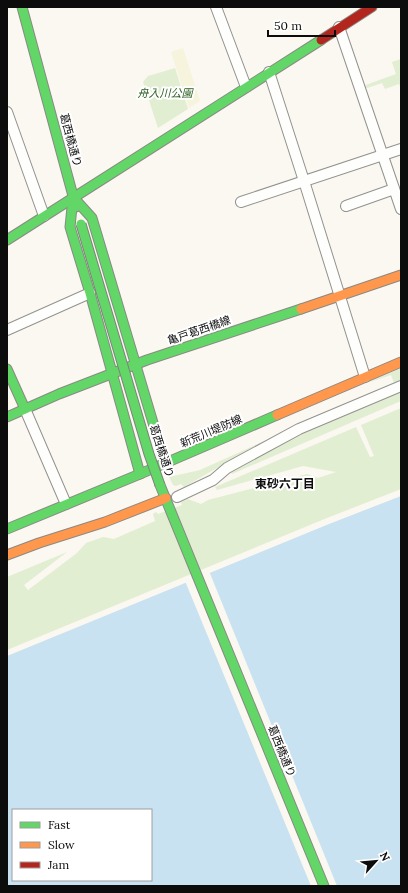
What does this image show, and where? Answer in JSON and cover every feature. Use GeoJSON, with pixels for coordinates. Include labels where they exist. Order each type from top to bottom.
{"type":"FeatureCollection","features":[{"type":"Feature","properties":{"kind":"main road","name":"葛西橋通り"},"geometry":{"type":"LineString","coordinates":[[22,7],[81,224],[152,465],[324,886]]}},
{"type":"Feature","properties":{"kind":"main road"},"geometry":{"type":"LineString","coordinates":[[7,240],[372,7]]}},
{"type":"Feature","properties":{"kind":"main road"},"geometry":{"type":"LineString","coordinates":[[74,197],[70,227],[90,293],[140,474]]}},
{"type":"Feature","properties":{"kind":"main road"},"geometry":{"type":"LineString","coordinates":[[74,197],[92,218],[165,463]]}},
{"type":"Feature","properties":{"kind":"main road","name":"亀戸葛西橋線"},"geometry":{"type":"LineString","coordinates":[[7,417],[136,364],[401,275]]}},
{"type":"Feature","properties":{"kind":"main road","name":"新荒川堤防線"},"geometry":{"type":"LineString","coordinates":[[7,530],[401,362]]}},
{"type":"Feature","properties":{"kind":"main road"},"geometry":{"type":"LineString","coordinates":[[7,369],[25,409]]}},
{"type":"Feature","properties":{"kind":"main road"},"geometry":{"type":"LineString","coordinates":[[7,555],[105,522],[166,498]]}},
{"type":"Feature","properties":{"kind":"street"},"geometry":{"type":"LineString","coordinates":[[216,7],[246,87]]}},
{"type":"Feature","properties":{"kind":"street"},"geometry":{"type":"LineString","coordinates":[[339,27],[401,209]]}},
{"type":"Feature","properties":{"kind":"street"},"geometry":{"type":"LineString","coordinates":[[269,72],[365,377]]}},
{"type":"Feature","properties":{"kind":"street"},"geometry":{"type":"LineString","coordinates":[[7,112],[44,216]]}},
{"type":"Feature","properties":{"kind":"street"},"geometry":{"type":"LineString","coordinates":[[241,202],[401,149]]}},
{"type":"Feature","properties":{"kind":"street"},"geometry":{"type":"LineString","coordinates":[[346,206],[394,189]]}},
{"type":"Feature","properties":{"kind":"street"},"geometry":{"type":"LineString","coordinates":[[7,330],[90,293]]}},
{"type":"Feature","properties":{"kind":"street"},"geometry":{"type":"LineString","coordinates":[[177,497],[213,480],[227,468],[299,429],[401,386]]}},
{"type":"Feature","properties":{"kind":"street"},"geometry":{"type":"LineString","coordinates":[[25,409],[66,504]]}},
{"type":"Feature","properties":{"kind":"shaded area"},"geometry":{"type":"Polygon","coordinates":[[[183,48],[200,101],[189,108],[171,52],[183,48]]]}},
{"type":"Feature","properties":{"kind":"green space"},"geometry":{"type":"Polygon","coordinates":[[[401,59],[401,89],[399,84],[385,89],[382,83],[364,89],[363,86],[396,74],[392,62],[401,59]]]}},
{"type":"Feature","properties":{"kind":"green space","name":"舟入川公園"},"geometry":{"type":"Polygon","coordinates":[[[175,68],[188,109],[158,128],[143,82],[148,76],[175,68]]]}},
{"type":"Feature","properties":{"kind":"green space"},"geometry":{"type":"Polygon","coordinates":[[[401,368],[401,380],[394,383],[391,375],[367,383],[401,368]]]}},
{"type":"Feature","properties":{"kind":"green space"},"geometry":{"type":"Polygon","coordinates":[[[401,392],[401,401],[232,474],[230,472],[273,446],[401,392]]]}},
{"type":"Feature","properties":{"kind":"green space"},"geometry":{"type":"Polygon","coordinates":[[[401,408],[401,489],[7,650],[7,577],[67,552],[24,585],[28,590],[77,553],[86,543],[103,537],[114,539],[155,521],[153,514],[156,512],[158,514],[182,505],[181,502],[188,499],[201,504],[208,500],[307,474],[318,478],[336,472],[303,466],[217,490],[215,487],[356,427],[370,457],[374,456],[361,425],[401,408]]]}},
{"type":"Feature","properties":{"kind":"green space"},"geometry":{"type":"Polygon","coordinates":[[[264,441],[184,487],[181,484],[176,486],[173,485],[169,477],[200,470],[264,441]]]}},
{"type":"Feature","properties":{"kind":"water"},"geometry":{"type":"Polygon","coordinates":[[[401,496],[401,886],[7,886],[7,656],[401,496]]]}},
{"type":"Feature","properties":{"kind":"pier"},"geometry":{"type":"Polygon","coordinates":[[[209,571],[337,886],[311,886],[185,581],[209,571]]]}},
{"type":"Feature","properties":{"kind":"traffic: fast"},"geometry":{"type":"LineString","coordinates":[[22,7],[76,207]]}},
{"type":"Feature","properties":{"kind":"traffic: fast"},"geometry":{"type":"LineString","coordinates":[[7,240],[321,40]]}},
{"type":"Feature","properties":{"kind":"traffic: fast"},"geometry":{"type":"LineString","coordinates":[[73,197],[70,227],[90,293],[140,474]]}},
{"type":"Feature","properties":{"kind":"traffic: fast"},"geometry":{"type":"LineString","coordinates":[[73,197],[92,218],[165,463]]}},
{"type":"Feature","properties":{"kind":"traffic: fast"},"geometry":{"type":"LineString","coordinates":[[81,224],[149,454],[160,485]]}},
{"type":"Feature","properties":{"kind":"traffic: fast"},"geometry":{"type":"LineString","coordinates":[[7,417],[59,394],[147,360],[301,309]]}},
{"type":"Feature","properties":{"kind":"traffic: fast"},"geometry":{"type":"LineString","coordinates":[[7,369],[25,409]]}},
{"type":"Feature","properties":{"kind":"traffic: fast"},"geometry":{"type":"LineString","coordinates":[[7,529],[277,415]]}},
{"type":"Feature","properties":{"kind":"traffic: fast"},"geometry":{"type":"LineString","coordinates":[[160,485],[324,886]]}},
{"type":"Feature","properties":{"kind":"traffic: slow"},"geometry":{"type":"LineString","coordinates":[[301,309],[401,275]]}},
{"type":"Feature","properties":{"kind":"traffic: slow"},"geometry":{"type":"LineString","coordinates":[[277,415],[401,362]]}},
{"type":"Feature","properties":{"kind":"traffic: slow"},"geometry":{"type":"LineString","coordinates":[[7,555],[105,522],[166,498]]}},
{"type":"Feature","properties":{"kind":"traffic: jam"},"geometry":{"type":"LineString","coordinates":[[321,40],[372,7]]}},
{"type":"Feature","properties":{"kind":"district","name":"東砂六丁目"},"geometry":{"type":"Point","coordinates":[285,483]}}]}
